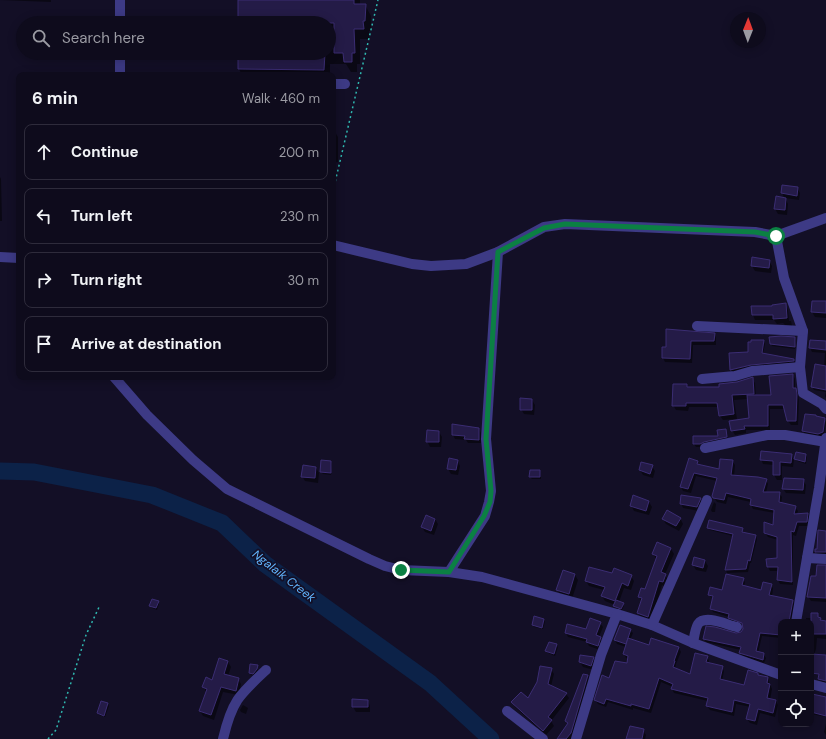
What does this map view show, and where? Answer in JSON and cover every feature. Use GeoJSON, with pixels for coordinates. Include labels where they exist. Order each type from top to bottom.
{"type":"FeatureCollection","features":[{"type":"Feature","properties":{"kind":"street"},"geometry":{"type":"LineString","coordinates":[[120,0],[120,16]]}},
{"type":"Feature","properties":{"kind":"street"},"geometry":{"type":"LineString","coordinates":[[120,60],[120,72]]}},
{"type":"Feature","properties":{"kind":"street"},"geometry":{"type":"LineString","coordinates":[[336,84],[345,84]]}},
{"type":"Feature","properties":{"kind":"street"},"geometry":{"type":"LineString","coordinates":[[336,246],[412,264],[431,266],[466,264],[498,252],[544,228],[565,224],[755,232],[776,236],[826,218]]}},
{"type":"Feature","properties":{"kind":"street"},"geometry":{"type":"LineString","coordinates":[[776,236],[784,278],[803,331],[800,367],[802,393],[822,404],[826,409]]}},
{"type":"Feature","properties":{"kind":"street"},"geometry":{"type":"LineString","coordinates":[[449,572],[484,516],[490,502],[491,491],[486,439],[498,252]]}},
{"type":"Feature","properties":{"kind":"street"},"geometry":{"type":"LineString","coordinates":[[0,257],[16,258]]}},
{"type":"Feature","properties":{"kind":"street"},"geometry":{"type":"LineString","coordinates":[[697,326],[803,331]]}},
{"type":"Feature","properties":{"kind":"street"},"geometry":{"type":"LineString","coordinates":[[702,379],[735,376],[752,371],[800,367]]}},
{"type":"Feature","properties":{"kind":"street"},"geometry":{"type":"LineString","coordinates":[[117,380],[147,415],[181,449],[227,490],[385,566],[401,570],[449,572],[482,577],[617,614],[652,625],[693,643],[778,674]]}},
{"type":"Feature","properties":{"kind":"street"},"geometry":{"type":"LineString","coordinates":[[704,448],[779,435],[826,442]]}},
{"type":"Feature","properties":{"kind":"street"},"geometry":{"type":"LineString","coordinates":[[797,619],[807,558],[823,488],[826,438]]}},
{"type":"Feature","properties":{"kind":"street"},"geometry":{"type":"LineString","coordinates":[[652,625],[707,500]]}},
{"type":"Feature","properties":{"kind":"street"},"geometry":{"type":"LineString","coordinates":[[807,558],[826,559]]}},
{"type":"Feature","properties":{"kind":"street"},"geometry":{"type":"LineString","coordinates":[[576,739],[602,655],[617,614]]}},
{"type":"Feature","properties":{"kind":"street"},"geometry":{"type":"LineString","coordinates":[[693,643],[698,624],[703,621],[709,619],[737,627]]}},
{"type":"Feature","properties":{"kind":"street"},"geometry":{"type":"LineString","coordinates":[[223,739],[232,709],[237,699],[243,691],[266,670]]}},
{"type":"Feature","properties":{"kind":"street"},"geometry":{"type":"LineString","coordinates":[[814,685],[826,688]]}},
{"type":"Feature","properties":{"kind":"street"},"geometry":{"type":"LineString","coordinates":[[507,711],[543,739]]}},
{"type":"Feature","properties":{"kind":"path"},"geometry":{"type":"LineString","coordinates":[[336,178],[378,0]]}},
{"type":"Feature","properties":{"kind":"path"},"geometry":{"type":"LineString","coordinates":[[48,739],[56,730],[86,634],[100,605]]}},
{"type":"Feature","properties":{"kind":"building"},"geometry":{"type":"Polygon","coordinates":[[[238,0],[354,0],[354,4],[366,4],[365,21],[363,21],[364,29],[354,29],[355,53],[352,53],[352,62],[344,62],[343,53],[336,53],[336,16],[238,16],[238,0]]]}},
{"type":"Feature","properties":{"kind":"building"},"geometry":{"type":"Polygon","coordinates":[[[238,60],[325,60],[324,70],[238,69],[238,60]]]}},
{"type":"Feature","properties":{"kind":"building"},"geometry":{"type":"Polygon","coordinates":[[[782,185],[798,187],[797,196],[781,193],[782,185]]]}},
{"type":"Feature","properties":{"kind":"building"},"geometry":{"type":"Polygon","coordinates":[[[776,196],[786,198],[785,210],[774,209],[776,196]]]}},
{"type":"Feature","properties":{"kind":"building"},"geometry":{"type":"Polygon","coordinates":[[[752,257],[770,260],[769,268],[751,266],[752,257]]]}},
{"type":"Feature","properties":{"kind":"building"},"geometry":{"type":"Polygon","coordinates":[[[812,301],[826,301],[826,313],[811,312],[812,301]]]}},
{"type":"Feature","properties":{"kind":"building"},"geometry":{"type":"Polygon","coordinates":[[[786,303],[787,318],[773,319],[773,315],[752,315],[751,306],[772,306],[786,303]]]}},
{"type":"Feature","properties":{"kind":"building"},"geometry":{"type":"Polygon","coordinates":[[[666,329],[715,333],[714,341],[691,341],[690,359],[662,358],[662,347],[666,347],[666,329]]]}},
{"type":"Feature","properties":{"kind":"building"},"geometry":{"type":"Polygon","coordinates":[[[769,337],[795,337],[795,347],[770,344],[769,337]]]}},
{"type":"Feature","properties":{"kind":"building"},"geometry":{"type":"Polygon","coordinates":[[[751,340],[764,340],[762,353],[794,359],[794,361],[751,365],[730,370],[729,353],[748,352],[748,342],[751,342],[751,340]]]}},
{"type":"Feature","properties":{"kind":"building"},"geometry":{"type":"Polygon","coordinates":[[[810,340],[826,341],[826,350],[809,348],[810,340]]]}},
{"type":"Feature","properties":{"kind":"building"},"geometry":{"type":"Polygon","coordinates":[[[815,364],[826,366],[826,390],[811,387],[815,364]]]}},
{"type":"Feature","properties":{"kind":"building"},"geometry":{"type":"Polygon","coordinates":[[[793,374],[793,388],[796,388],[797,394],[796,421],[787,421],[783,405],[768,405],[768,426],[744,426],[745,429],[731,431],[729,421],[749,418],[747,395],[771,395],[769,376],[793,374]]]}},
{"type":"Feature","properties":{"kind":"building"},"geometry":{"type":"Polygon","coordinates":[[[753,377],[754,394],[732,395],[734,414],[719,416],[717,403],[686,403],[686,406],[672,406],[673,384],[687,384],[687,387],[719,387],[719,384],[737,382],[753,377]]]}},
{"type":"Feature","properties":{"kind":"building"},"geometry":{"type":"Polygon","coordinates":[[[520,398],[532,399],[532,410],[520,410],[520,398]]]}},
{"type":"Feature","properties":{"kind":"building"},"geometry":{"type":"Polygon","coordinates":[[[805,414],[825,418],[823,432],[818,434],[802,431],[805,414]]]}},
{"type":"Feature","properties":{"kind":"building"},"geometry":{"type":"Polygon","coordinates":[[[452,424],[479,428],[479,440],[464,439],[465,436],[452,435],[452,424]]]}},
{"type":"Feature","properties":{"kind":"building"},"geometry":{"type":"Polygon","coordinates":[[[726,429],[727,437],[700,444],[693,444],[693,436],[718,436],[717,430],[726,429]]]}},
{"type":"Feature","properties":{"kind":"building"},"geometry":{"type":"Polygon","coordinates":[[[427,430],[439,431],[439,442],[426,442],[427,430]]]}},
{"type":"Feature","properties":{"kind":"building"},"geometry":{"type":"Polygon","coordinates":[[[761,451],[792,454],[791,463],[780,462],[780,475],[773,475],[773,461],[760,460],[761,451]]]}},
{"type":"Feature","properties":{"kind":"building"},"geometry":{"type":"Polygon","coordinates":[[[796,452],[806,454],[805,462],[794,459],[796,452]]]}},
{"type":"Feature","properties":{"kind":"building"},"geometry":{"type":"Polygon","coordinates":[[[449,458],[458,460],[456,470],[447,469],[449,458]]]}},
{"type":"Feature","properties":{"kind":"building"},"geometry":{"type":"Polygon","coordinates":[[[689,458],[698,461],[697,464],[719,469],[720,459],[733,460],[731,475],[767,479],[763,492],[780,492],[779,502],[796,506],[794,514],[808,513],[807,522],[797,522],[794,532],[791,531],[792,582],[777,580],[778,567],[767,567],[766,559],[777,558],[777,537],[764,533],[764,522],[773,525],[774,510],[750,505],[751,499],[726,493],[724,500],[713,498],[712,496],[717,478],[694,473],[688,489],[680,487],[689,458]]]}},
{"type":"Feature","properties":{"kind":"building"},"geometry":{"type":"Polygon","coordinates":[[[321,460],[331,461],[331,473],[320,472],[321,460]]]}},
{"type":"Feature","properties":{"kind":"building"},"geometry":{"type":"Polygon","coordinates":[[[641,462],[653,465],[650,474],[639,470],[641,462]]]}},
{"type":"Feature","properties":{"kind":"building"},"geometry":{"type":"Polygon","coordinates":[[[303,465],[316,467],[315,478],[301,477],[303,465]]]}},
{"type":"Feature","properties":{"kind":"building"},"geometry":{"type":"Polygon","coordinates":[[[530,470],[540,470],[540,477],[529,477],[530,470]]]}},
{"type":"Feature","properties":{"kind":"building"},"geometry":{"type":"Polygon","coordinates":[[[784,478],[804,479],[803,490],[782,489],[784,478]]]}},
{"type":"Feature","properties":{"kind":"building"},"geometry":{"type":"Polygon","coordinates":[[[633,495],[649,501],[646,511],[630,506],[633,495]]]}},
{"type":"Feature","properties":{"kind":"building"},"geometry":{"type":"Polygon","coordinates":[[[681,495],[701,498],[697,507],[680,504],[681,495]]]}},
{"type":"Feature","properties":{"kind":"building"},"geometry":{"type":"Polygon","coordinates":[[[667,510],[681,518],[676,526],[662,519],[667,510]]]}},
{"type":"Feature","properties":{"kind":"building"},"geometry":{"type":"Polygon","coordinates":[[[426,515],[435,519],[431,531],[421,527],[426,515]]]}},
{"type":"Feature","properties":{"kind":"building"},"geometry":{"type":"Polygon","coordinates":[[[709,520],[743,528],[742,532],[756,535],[750,561],[748,560],[746,569],[725,570],[733,534],[707,528],[709,520]]]}},
{"type":"Feature","properties":{"kind":"building"},"geometry":{"type":"Polygon","coordinates":[[[818,530],[826,531],[826,552],[815,552],[815,549],[817,549],[818,530]]]}},
{"type":"Feature","properties":{"kind":"building"},"geometry":{"type":"Polygon","coordinates":[[[657,542],[671,548],[661,572],[666,574],[663,582],[659,581],[648,617],[637,613],[642,598],[638,597],[641,588],[645,589],[657,556],[652,554],[657,542]]]}},
{"type":"Feature","properties":{"kind":"building"},"geometry":{"type":"Polygon","coordinates":[[[694,557],[705,560],[703,568],[692,565],[694,557]]]}},
{"type":"Feature","properties":{"kind":"building"},"geometry":{"type":"Polygon","coordinates":[[[817,565],[826,565],[826,598],[807,597],[811,576],[816,576],[817,565]]]}},
{"type":"Feature","properties":{"kind":"building"},"geometry":{"type":"Polygon","coordinates":[[[589,567],[612,573],[614,568],[632,575],[628,586],[622,583],[615,601],[601,596],[605,587],[585,581],[589,567]]]}},
{"type":"Feature","properties":{"kind":"building"},"geometry":{"type":"Polygon","coordinates":[[[563,570],[575,574],[569,594],[556,590],[563,570]]]}},
{"type":"Feature","properties":{"kind":"building"},"geometry":{"type":"Polygon","coordinates":[[[726,574],[744,578],[742,585],[761,590],[763,582],[772,584],[769,595],[793,600],[790,619],[778,619],[778,635],[760,633],[756,651],[764,653],[763,660],[739,653],[741,647],[703,639],[706,626],[736,633],[741,632],[743,629],[742,623],[728,618],[729,614],[710,609],[713,596],[708,595],[710,587],[722,590],[726,574]]]}},
{"type":"Feature","properties":{"kind":"building"},"geometry":{"type":"Polygon","coordinates":[[[152,599],[159,601],[156,608],[149,606],[152,599]]]}},
{"type":"Feature","properties":{"kind":"building"},"geometry":{"type":"Polygon","coordinates":[[[616,600],[624,603],[621,609],[613,606],[616,600]]]}},
{"type":"Feature","properties":{"kind":"building"},"geometry":{"type":"Polygon","coordinates":[[[811,613],[818,613],[818,617],[821,618],[820,620],[826,621],[826,634],[814,634],[814,619],[811,619],[811,613]]]}},
{"type":"Feature","properties":{"kind":"building"},"geometry":{"type":"Polygon","coordinates":[[[534,616],[544,619],[542,628],[532,625],[534,616]]]}},
{"type":"Feature","properties":{"kind":"building"},"geometry":{"type":"Polygon","coordinates":[[[590,618],[601,622],[596,635],[601,637],[598,646],[586,642],[587,639],[565,633],[567,624],[586,629],[590,618]]]}},
{"type":"Feature","properties":{"kind":"building"},"geometry":{"type":"Polygon","coordinates":[[[620,625],[631,629],[626,644],[614,640],[620,625]]]}},
{"type":"Feature","properties":{"kind":"building"},"geometry":{"type":"Polygon","coordinates":[[[628,638],[649,645],[651,638],[679,647],[673,667],[690,674],[695,653],[708,656],[706,662],[723,666],[720,679],[744,685],[748,670],[758,673],[758,675],[768,677],[767,683],[770,684],[767,698],[776,700],[773,713],[758,709],[755,721],[746,719],[750,704],[734,700],[732,712],[706,706],[708,698],[671,689],[673,684],[659,678],[649,709],[606,699],[604,704],[594,700],[602,675],[609,678],[615,661],[627,663],[628,656],[623,654],[628,638]]]}},
{"type":"Feature","properties":{"kind":"building"},"geometry":{"type":"Polygon","coordinates":[[[549,642],[557,644],[554,654],[545,651],[549,642]]]}},
{"type":"Feature","properties":{"kind":"building"},"geometry":{"type":"Polygon","coordinates":[[[814,654],[826,655],[826,681],[818,679],[819,674],[814,673],[814,654]]]}},
{"type":"Feature","properties":{"kind":"building"},"geometry":{"type":"Polygon","coordinates":[[[580,655],[594,657],[591,666],[579,662],[580,655]]]}},
{"type":"Feature","properties":{"kind":"building"},"geometry":{"type":"Polygon","coordinates":[[[219,658],[228,661],[224,674],[239,678],[236,691],[221,687],[211,715],[199,711],[207,689],[202,687],[206,677],[212,680],[219,658]]]}},
{"type":"Feature","properties":{"kind":"building"},"geometry":{"type":"Polygon","coordinates":[[[250,664],[258,665],[253,674],[249,673],[250,664]]]}},
{"type":"Feature","properties":{"kind":"building"},"geometry":{"type":"Polygon","coordinates":[[[540,666],[552,668],[548,684],[567,693],[548,717],[552,720],[543,731],[511,702],[521,692],[528,698],[537,682],[540,666]]]}},
{"type":"Feature","properties":{"kind":"building"},"geometry":{"type":"Polygon","coordinates":[[[583,674],[588,675],[571,733],[566,739],[557,739],[568,723],[565,721],[583,674]]]}},
{"type":"Feature","properties":{"kind":"building"},"geometry":{"type":"Polygon","coordinates":[[[814,694],[826,697],[826,716],[814,713],[814,694]]]}},
{"type":"Feature","properties":{"kind":"building"},"geometry":{"type":"Polygon","coordinates":[[[352,699],[368,700],[368,707],[352,707],[352,699]]]}},
{"type":"Feature","properties":{"kind":"building"},"geometry":{"type":"Polygon","coordinates":[[[101,701],[108,703],[104,716],[97,713],[101,701]]]}},
{"type":"Feature","properties":{"kind":"building"},"geometry":{"type":"Polygon","coordinates":[[[630,726],[644,729],[642,739],[626,739],[630,726]]]}},
{"type":"Feature","properties":{"kind":"waterway","name":"Ngalaik Creek"},"geometry":{"type":"LineString","coordinates":[[0,471],[34,472],[152,495],[222,523],[265,564],[430,683],[491,739]]}},
{"type":"Feature","properties":{"kind":"route"},"geometry":{"type":"LineString","coordinates":[[401,570],[449,572],[484,516],[490,502],[491,491],[486,439],[498,252],[544,228],[565,224],[755,232],[776,236]]}}]}
